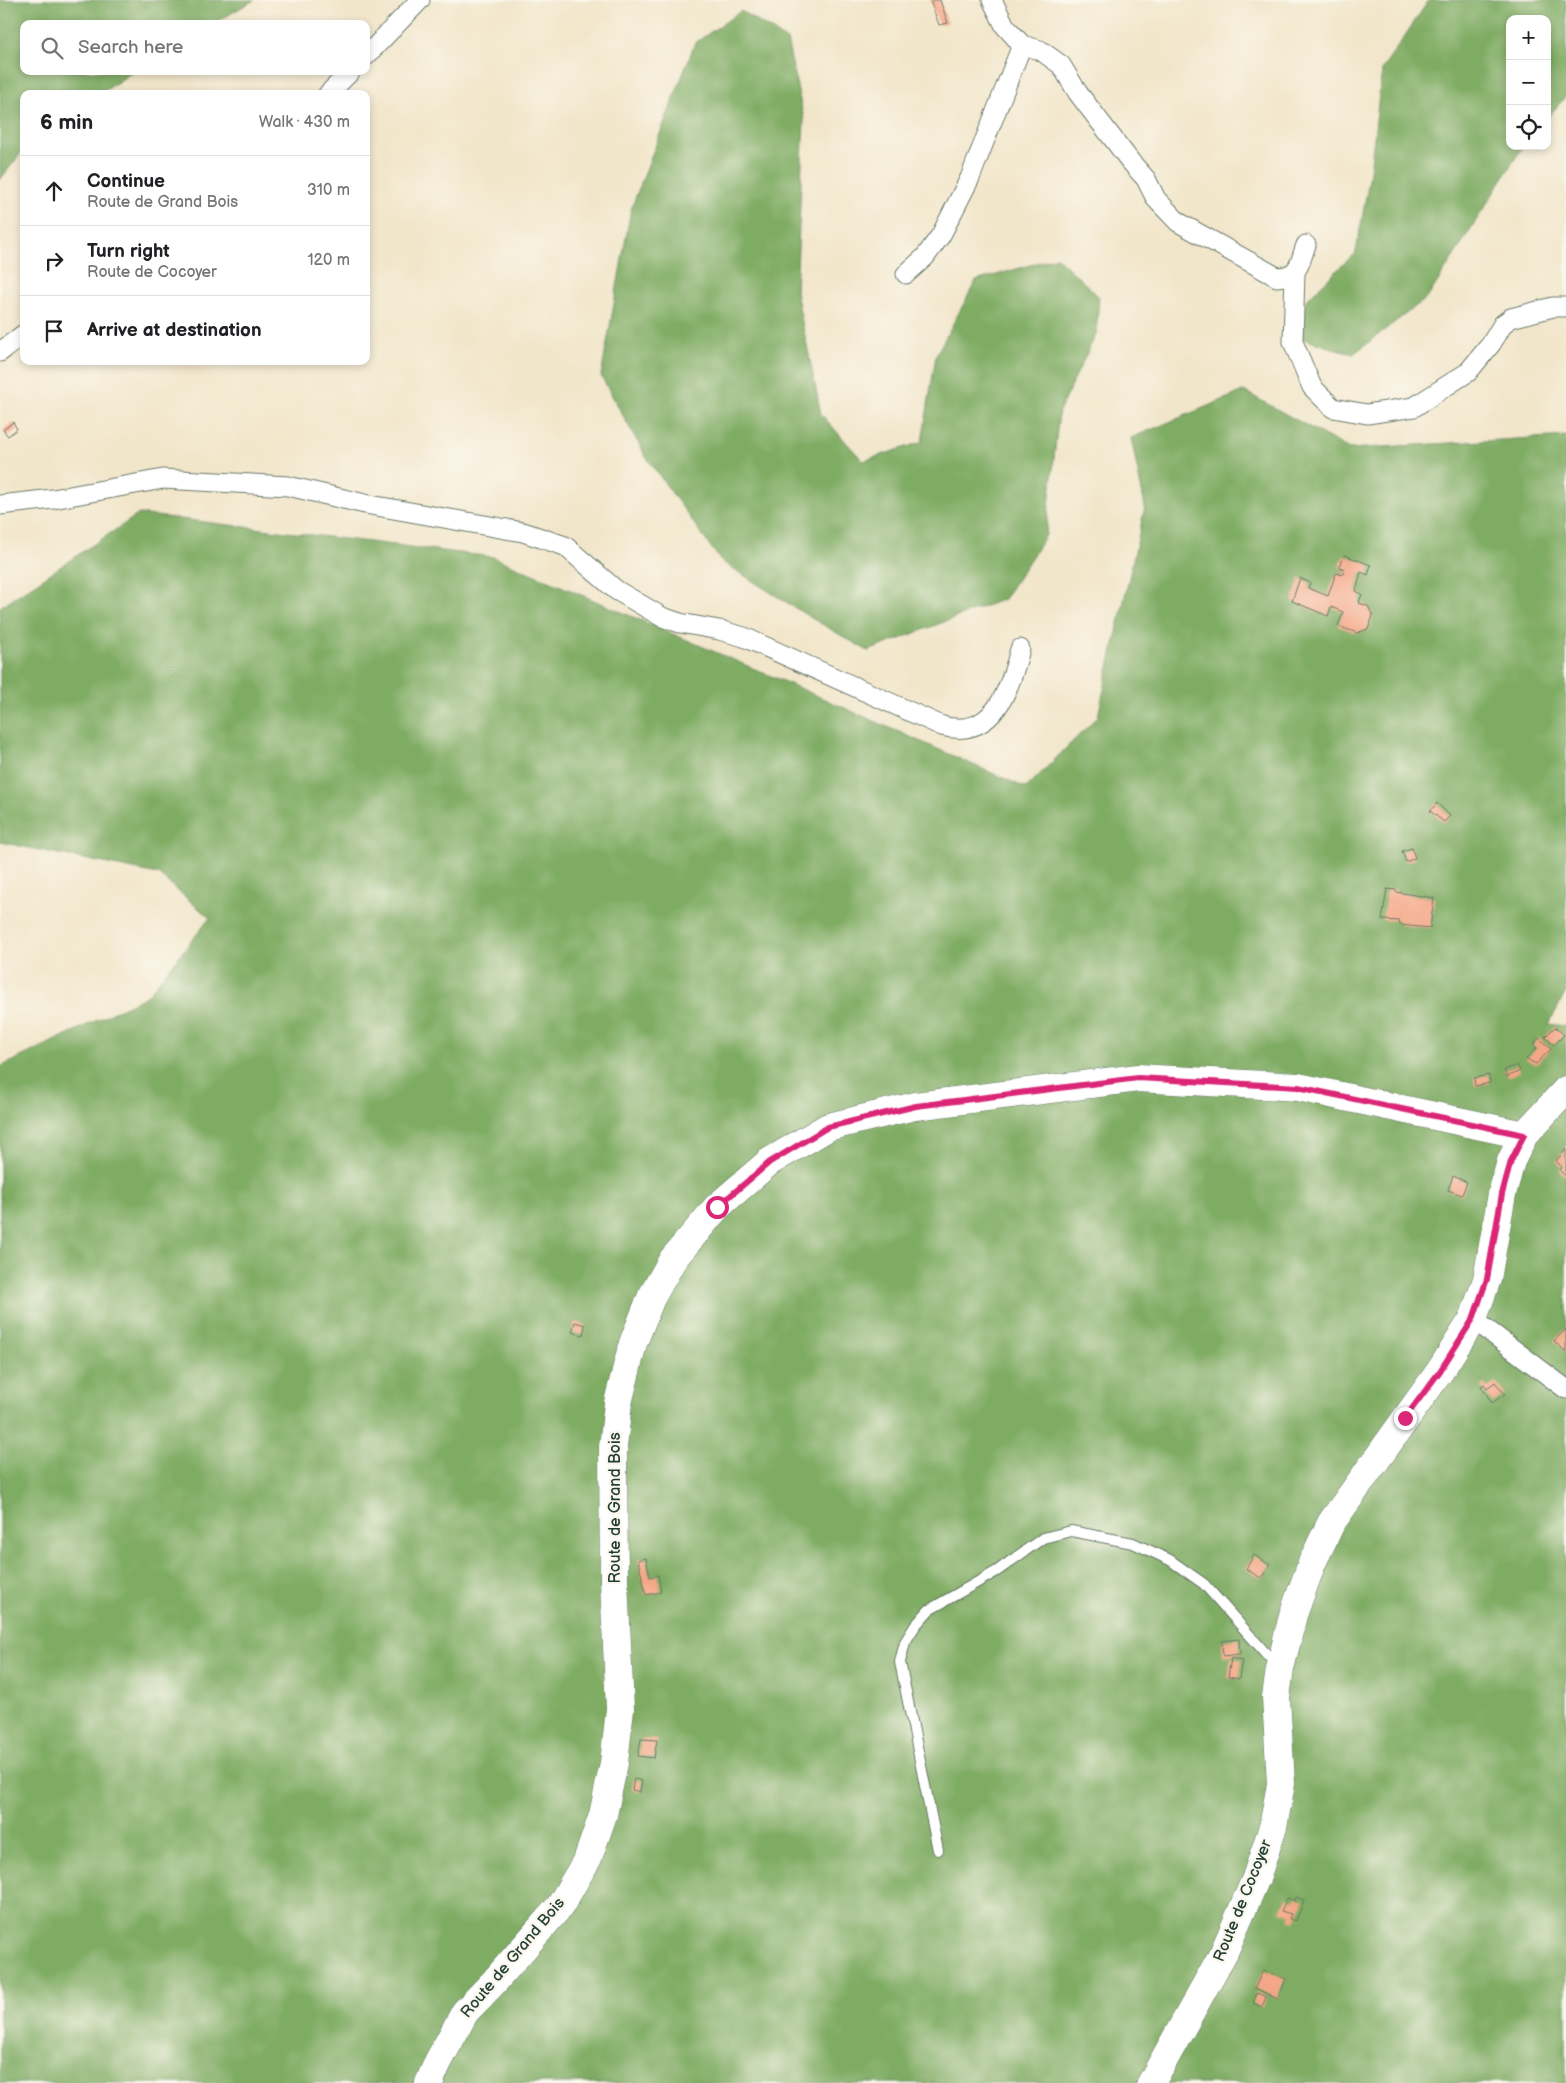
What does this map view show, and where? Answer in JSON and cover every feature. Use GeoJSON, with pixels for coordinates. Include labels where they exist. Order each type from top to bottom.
{"type":"FeatureCollection","features":[{"type":"Feature","properties":{"kind":"main road","name":"Route de Grand Bois"},"geometry":{"type":"LineString","coordinates":[[429,2083],[465,2012],[494,1982],[560,1906],[588,1858],[603,1815],[614,1763],[620,1710],[614,1581],[613,1457],[618,1403],[633,1343],[651,1298],[673,1259],[717,1207],[747,1181],[770,1162],[828,1127],[916,1106],[1138,1078],[1298,1087],[1524,1135]]}},
{"type":"Feature","properties":{"kind":"main road","name":"Route de Cocoyer"},"geometry":{"type":"LineString","coordinates":[[1151,2083],[1224,1952],[1256,1878],[1273,1827],[1281,1784],[1276,1697],[1280,1669],[1292,1615],[1312,1563],[1331,1523],[1440,1371],[1473,1319],[1487,1279],[1502,1194],[1511,1161],[1524,1135],[1566,1090]]}},
{"type":"Feature","properties":{"kind":"street"},"geometry":{"type":"LineString","coordinates":[[370,52],[420,0]]}},
{"type":"Feature","properties":{"kind":"street"},"geometry":{"type":"LineString","coordinates":[[992,0],[1005,26],[1022,45],[1040,50],[1061,65],[1078,93],[1146,179],[1156,199],[1178,222],[1277,277],[1289,276],[1295,272]]}},
{"type":"Feature","properties":{"kind":"street"},"geometry":{"type":"LineString","coordinates":[[906,274],[925,257],[941,235],[970,178],[1022,45]]}},
{"type":"Feature","properties":{"kind":"street"},"geometry":{"type":"LineString","coordinates":[[332,90],[347,75]]}},
{"type":"Feature","properties":{"kind":"street"},"geometry":{"type":"LineString","coordinates":[[1306,245],[1295,272],[1293,342],[1312,387],[1333,408],[1367,414],[1414,407],[1468,372],[1491,344],[1503,324],[1511,318],[1553,307],[1566,307]]}},
{"type":"Feature","properties":{"kind":"street"},"geometry":{"type":"LineString","coordinates":[[0,352],[20,337]]}},
{"type":"Feature","properties":{"kind":"street"},"geometry":{"type":"LineString","coordinates":[[0,505],[53,499],[163,479],[288,486],[365,504],[524,532],[565,546],[616,590],[662,617],[680,623],[744,637],[942,726],[956,730],[978,725],[993,713],[1003,700],[1012,679],[1020,649]]}},
{"type":"Feature","properties":{"kind":"street"},"geometry":{"type":"LineString","coordinates":[[1473,1319],[1566,1390]]}},
{"type":"Feature","properties":{"kind":"lane"},"geometry":{"type":"LineString","coordinates":[[938,1850],[900,1662],[905,1642],[915,1626],[929,1610],[997,1571],[1043,1538],[1071,1531],[1133,1543],[1170,1560],[1204,1584],[1280,1669]]}},
{"type":"Feature","properties":{"kind":"green space"},"geometry":{"type":"Polygon","coordinates":[[[0,0],[254,0],[220,20],[20,20],[20,75],[128,75],[106,90],[20,90],[20,154],[0,180],[0,0]]]}},
{"type":"Feature","properties":{"kind":"green space"},"geometry":{"type":"Polygon","coordinates":[[[1429,0],[1566,0],[1566,96],[1551,113],[1551,15],[1506,15],[1506,150],[1520,150],[1428,297],[1353,354],[1303,339],[1295,311],[1356,252],[1369,180],[1382,70],[1429,0]]]}},
{"type":"Feature","properties":{"kind":"green space"},"geometry":{"type":"Polygon","coordinates":[[[741,11],[787,40],[804,119],[796,292],[821,414],[863,461],[922,442],[936,355],[976,281],[1057,257],[1099,297],[1096,334],[1059,411],[1046,535],[1004,599],[868,651],[721,561],[646,457],[601,376],[631,209],[695,43],[741,11]]]}},
{"type":"Feature","properties":{"kind":"green space"},"geometry":{"type":"Polygon","coordinates":[[[1244,391],[1349,449],[1566,436],[1566,992],[1549,1024],[1566,1026],[1566,2083],[0,2083],[0,1067],[147,996],[210,918],[158,874],[0,842],[0,607],[139,514],[493,557],[797,687],[1026,788],[1098,716],[1145,507],[1131,438],[1244,391]]]}},
{"type":"Feature","properties":{"kind":"building"},"geometry":{"type":"Polygon","coordinates":[[[930,0],[940,0],[948,23],[939,25],[930,0]]]}},
{"type":"Feature","properties":{"kind":"building"},"geometry":{"type":"Polygon","coordinates":[[[13,422],[17,429],[8,436],[3,430],[13,422]]]}},
{"type":"Feature","properties":{"kind":"building"},"geometry":{"type":"Polygon","coordinates":[[[1344,555],[1371,565],[1368,575],[1361,572],[1356,591],[1362,594],[1359,603],[1368,606],[1373,616],[1368,629],[1357,633],[1338,626],[1343,612],[1331,607],[1328,616],[1292,601],[1300,578],[1310,583],[1308,588],[1328,596],[1336,573],[1343,575],[1345,569],[1339,567],[1344,555]]]}},
{"type":"Feature","properties":{"kind":"building"},"geometry":{"type":"Polygon","coordinates":[[[1437,803],[1450,816],[1444,822],[1430,811],[1437,803]]]}},
{"type":"Feature","properties":{"kind":"building"},"geometry":{"type":"Polygon","coordinates":[[[1412,848],[1415,858],[1406,862],[1402,851],[1412,848]]]}},
{"type":"Feature","properties":{"kind":"building"},"geometry":{"type":"Polygon","coordinates":[[[1387,889],[1434,898],[1430,928],[1400,925],[1399,921],[1382,920],[1387,889]]]}},
{"type":"Feature","properties":{"kind":"building"},"geometry":{"type":"Polygon","coordinates":[[[1555,1027],[1564,1035],[1554,1045],[1545,1037],[1555,1027]]]}},
{"type":"Feature","properties":{"kind":"building"},"geometry":{"type":"Polygon","coordinates":[[[1539,1038],[1551,1049],[1536,1064],[1526,1059],[1537,1048],[1533,1045],[1539,1038]]]}},
{"type":"Feature","properties":{"kind":"building"},"geometry":{"type":"Polygon","coordinates":[[[1517,1065],[1520,1071],[1507,1077],[1504,1070],[1517,1065]]]}},
{"type":"Feature","properties":{"kind":"building"},"geometry":{"type":"Polygon","coordinates":[[[1489,1075],[1490,1083],[1475,1086],[1474,1078],[1489,1075]]]}},
{"type":"Feature","properties":{"kind":"building"},"geometry":{"type":"Polygon","coordinates":[[[1566,1149],[1566,1176],[1560,1171],[1562,1167],[1556,1161],[1566,1149]]]}},
{"type":"Feature","properties":{"kind":"building"},"geometry":{"type":"Polygon","coordinates":[[[1453,1176],[1467,1182],[1462,1195],[1448,1190],[1453,1176]]]}},
{"type":"Feature","properties":{"kind":"building"},"geometry":{"type":"Polygon","coordinates":[[[575,1322],[585,1325],[583,1335],[572,1332],[575,1322]]]}},
{"type":"Feature","properties":{"kind":"building"},"geometry":{"type":"Polygon","coordinates":[[[1566,1329],[1566,1352],[1554,1341],[1566,1329]]]}},
{"type":"Feature","properties":{"kind":"building"},"geometry":{"type":"Polygon","coordinates":[[[1495,1382],[1505,1394],[1492,1403],[1481,1386],[1484,1384],[1487,1388],[1495,1382]]]}},
{"type":"Feature","properties":{"kind":"building"},"geometry":{"type":"Polygon","coordinates":[[[1254,1555],[1270,1565],[1261,1578],[1246,1569],[1254,1555]]]}},
{"type":"Feature","properties":{"kind":"building"},"geometry":{"type":"Polygon","coordinates":[[[646,1558],[650,1577],[658,1575],[661,1592],[646,1595],[638,1560],[646,1558]]]}},
{"type":"Feature","properties":{"kind":"building"},"geometry":{"type":"Polygon","coordinates":[[[1239,1639],[1240,1654],[1223,1656],[1222,1641],[1239,1639]]]}},
{"type":"Feature","properties":{"kind":"building"},"geometry":{"type":"Polygon","coordinates":[[[1231,1658],[1242,1660],[1239,1679],[1228,1677],[1231,1658]]]}},
{"type":"Feature","properties":{"kind":"building"},"geometry":{"type":"Polygon","coordinates":[[[641,1739],[657,1740],[654,1758],[638,1756],[641,1739]]]}},
{"type":"Feature","properties":{"kind":"building"},"geometry":{"type":"Polygon","coordinates":[[[634,1779],[642,1781],[640,1792],[632,1790],[634,1779]]]}},
{"type":"Feature","properties":{"kind":"building"},"geometry":{"type":"Polygon","coordinates":[[[1296,1897],[1304,1900],[1296,1921],[1289,1919],[1291,1914],[1281,1911],[1287,1898],[1295,1901],[1296,1897]]]}},
{"type":"Feature","properties":{"kind":"building"},"geometry":{"type":"Polygon","coordinates":[[[1263,1970],[1286,1979],[1278,1999],[1255,1988],[1263,1970]]]}},
{"type":"Feature","properties":{"kind":"building"},"geometry":{"type":"Polygon","coordinates":[[[1257,1993],[1266,1997],[1262,2007],[1253,2003],[1257,1993]]]}},
{"type":"Feature","properties":{"kind":"route"},"geometry":{"type":"LineString","coordinates":[[717,1207],[770,1162],[828,1127],[916,1106],[1138,1078],[1298,1087],[1524,1135],[1511,1161],[1502,1194],[1487,1279],[1473,1319],[1440,1371],[1405,1418]]}}]}
